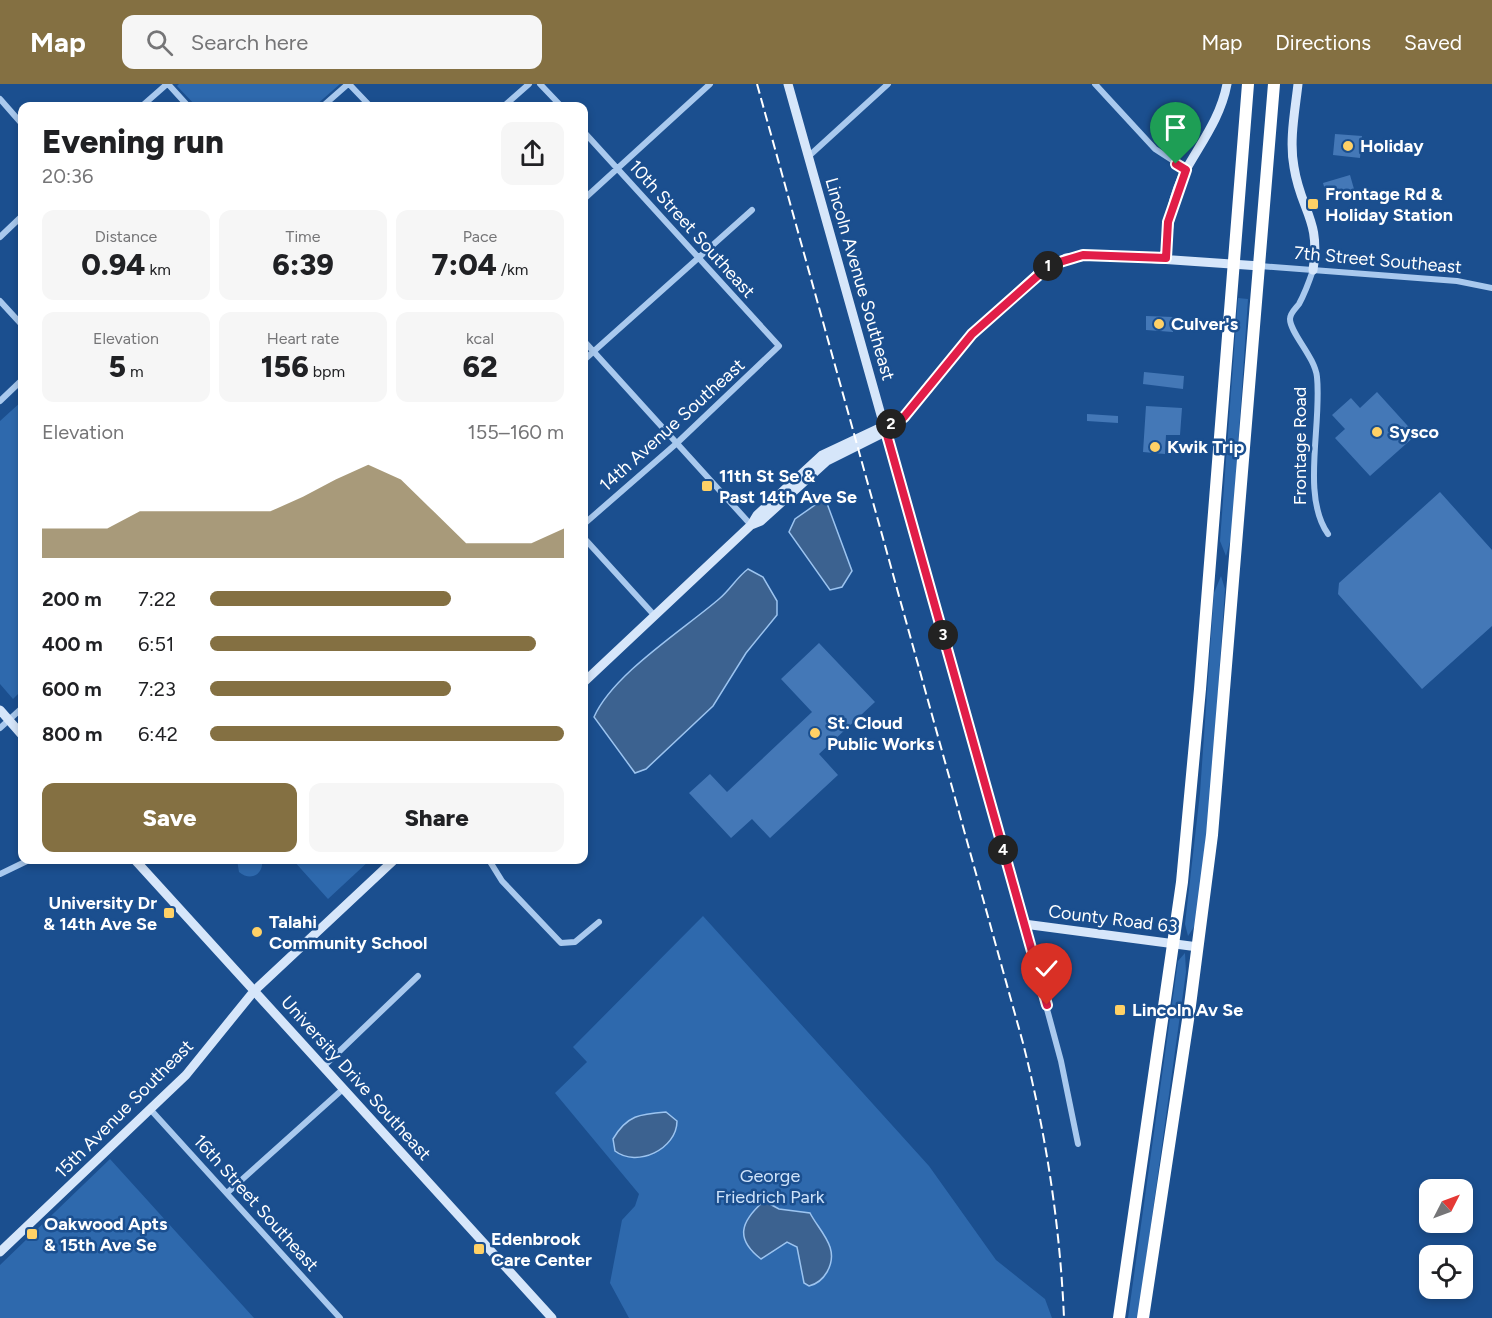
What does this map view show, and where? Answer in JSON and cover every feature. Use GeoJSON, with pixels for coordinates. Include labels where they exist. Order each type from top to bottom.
{"type":"FeatureCollection","features":[{"type":"Feature","properties":{"kind":"highway"},"geometry":{"type":"LineString","coordinates":[[1119,1318],[1174,943],[1193,776],[1248,84]]}},
{"type":"Feature","properties":{"kind":"highway"},"geometry":{"type":"LineString","coordinates":[[1143,1318],[1198,947],[1224,721],[1274,84]]}},
{"type":"Feature","properties":{"kind":"street"},"geometry":{"type":"LineString","coordinates":[[147,102],[167,84],[184,102]]}},
{"type":"Feature","properties":{"kind":"street"},"geometry":{"type":"LineString","coordinates":[[328,102],[348,84],[366,102]]}},
{"type":"Feature","properties":{"kind":"street"},"geometry":{"type":"LineString","coordinates":[[509,102],[529,84]]}},
{"type":"Feature","properties":{"kind":"street"},"geometry":{"type":"LineString","coordinates":[[540,84],[557,102]]}},
{"type":"Feature","properties":{"kind":"street"},"geometry":{"type":"LineString","coordinates":[[588,195],[710,84]]}},
{"type":"Feature","properties":{"kind":"street","name":"Lincoln Avenue Southeast"},"geometry":{"type":"LineString","coordinates":[[788,84],[1024,924],[1059,1052],[1078,1144]]}},
{"type":"Feature","properties":{"kind":"street"},"geometry":{"type":"LineString","coordinates":[[808,156],[888,84]]}},
{"type":"Feature","properties":{"kind":"street"},"geometry":{"type":"LineString","coordinates":[[1095,84],[1155,149],[1186,170]]}},
{"type":"Feature","properties":{"kind":"street"},"geometry":{"type":"LineString","coordinates":[[1166,258],[1168,222],[1186,170],[1220,111],[1227,84]]}},
{"type":"Feature","properties":{"kind":"street","name":"Frontage Road"},"geometry":{"type":"LineString","coordinates":[[1298,84],[1293,165],[1315,228],[1317,245],[1305,291],[1291,313],[1290,322],[1314,364],[1317,376],[1318,424],[1313,493],[1318,521],[1328,534]]}},
{"type":"Feature","properties":{"kind":"street"},"geometry":{"type":"LineString","coordinates":[[0,99],[18,119]]}},
{"type":"Feature","properties":{"kind":"street","name":"10th Street Southeast"},"geometry":{"type":"LineString","coordinates":[[588,136],[779,346]]}},
{"type":"Feature","properties":{"kind":"street"},"geometry":{"type":"LineString","coordinates":[[588,356],[752,210]]}},
{"type":"Feature","properties":{"kind":"street"},"geometry":{"type":"LineString","coordinates":[[0,237],[18,220]]}},
{"type":"Feature","properties":{"kind":"street"},"geometry":{"type":"LineString","coordinates":[[588,678],[751,525],[761,521],[827,461],[881,434],[885,428],[904,417],[972,334],[1050,265],[1083,255],[1166,258],[1260,266]]}},
{"type":"Feature","properties":{"kind":"street","name":"7th Street Southeast"},"geometry":{"type":"LineString","coordinates":[[1260,266],[1463,282],[1492,288]]}},
{"type":"Feature","properties":{"kind":"street"},"geometry":{"type":"LineString","coordinates":[[0,301],[18,321]]}},
{"type":"Feature","properties":{"kind":"street"},"geometry":{"type":"LineString","coordinates":[[588,346],[751,525]]}},
{"type":"Feature","properties":{"kind":"street","name":"14th Avenue Southeast"},"geometry":{"type":"LineString","coordinates":[[588,520],[676,443],[779,346]]}},
{"type":"Feature","properties":{"kind":"street"},"geometry":{"type":"LineString","coordinates":[[0,401],[18,384]]}},
{"type":"Feature","properties":{"kind":"street"},"geometry":{"type":"LineString","coordinates":[[588,542],[654,615]]}},
{"type":"Feature","properties":{"kind":"street"},"geometry":{"type":"LineString","coordinates":[[0,710],[18,730]]}},
{"type":"Feature","properties":{"kind":"street"},"geometry":{"type":"LineString","coordinates":[[0,728],[18,712]]}},
{"type":"Feature","properties":{"kind":"street"},"geometry":{"type":"LineString","coordinates":[[0,874],[21,864]]}},
{"type":"Feature","properties":{"kind":"street","name":"University Drive Southeast"},"geometry":{"type":"LineString","coordinates":[[139,864],[552,1318]]}},
{"type":"Feature","properties":{"kind":"street","name":"15th Avenue Southeast"},"geometry":{"type":"LineString","coordinates":[[0,1252],[198,1061],[254,991],[390,864]]}},
{"type":"Feature","properties":{"kind":"street"},"geometry":{"type":"LineString","coordinates":[[491,864],[502,881],[561,943],[575,942],[599,922]]}},
{"type":"Feature","properties":{"kind":"street","name":"County Road 63"},"geometry":{"type":"LineString","coordinates":[[1024,924],[1198,947]]}},
{"type":"Feature","properties":{"kind":"street"},"geometry":{"type":"LineString","coordinates":[[323,1067],[418,976]]}},
{"type":"Feature","properties":{"kind":"street"},"geometry":{"type":"LineString","coordinates":[[227,1193],[343,1089]]}},
{"type":"Feature","properties":{"kind":"street","name":"16th Street Southeast"},"geometry":{"type":"LineString","coordinates":[[150,1109],[340,1318]]}},
{"type":"Feature","properties":{"kind":"green space"},"geometry":{"type":"Polygon","coordinates":[[[179,84],[340,84],[320,102],[192,102],[177,86],[179,84]]]}},
{"type":"Feature","properties":{"kind":"green space"},"geometry":{"type":"Polygon","coordinates":[[[1238,298],[1248,299],[1232,535],[1226,556],[1220,541],[1238,298]]]}},
{"type":"Feature","properties":{"kind":"green space"},"geometry":{"type":"Polygon","coordinates":[[[18,405],[18,694],[13,699],[0,684],[0,421],[18,405]]]}},
{"type":"Feature","properties":{"kind":"green space"},"geometry":{"type":"Polygon","coordinates":[[[1221,576],[1225,589],[1211,793],[1196,924],[1188,936],[1185,924],[1200,793],[1214,593],[1221,576]]]}},
{"type":"Feature","properties":{"kind":"green space"},"geometry":{"type":"Polygon","coordinates":[[[238,864],[262,864],[256,875],[248,876],[239,872],[238,864]]]}},
{"type":"Feature","properties":{"kind":"green space"},"geometry":{"type":"Polygon","coordinates":[[[297,864],[366,864],[328,899],[297,864]]]}},
{"type":"Feature","properties":{"kind":"green space","name":"George Friedrich Park"},"geometry":{"type":"Polygon","coordinates":[[[703,916],[929,1166],[996,1260],[1045,1299],[1052,1318],[629,1318],[610,1283],[622,1220],[635,1206],[639,1194],[555,1093],[587,1062],[573,1047],[703,916]]]}},
{"type":"Feature","properties":{"kind":"green space"},"geometry":{"type":"Polygon","coordinates":[[[1185,953],[1186,972],[1138,1318],[1128,1318],[1178,961],[1185,953]]]}},
{"type":"Feature","properties":{"kind":"green space"},"geometry":{"type":"Polygon","coordinates":[[[110,1159],[254,1318],[0,1318],[0,1265],[110,1159]]]}},
{"type":"Feature","properties":{"kind":"shaded area"},"geometry":{"type":"Polygon","coordinates":[[[825,498],[852,571],[842,587],[830,590],[789,532],[795,519],[825,498]]]}},
{"type":"Feature","properties":{"kind":"shaded area"},"geometry":{"type":"Polygon","coordinates":[[[748,569],[763,577],[777,601],[777,615],[746,653],[713,706],[646,769],[635,773],[594,717],[603,701],[632,669],[719,599],[748,569]]]}},
{"type":"Feature","properties":{"kind":"shaded area"},"geometry":{"type":"Polygon","coordinates":[[[666,1112],[677,1121],[675,1131],[663,1147],[654,1153],[634,1157],[624,1156],[615,1151],[613,1139],[629,1120],[641,1115],[666,1112]]]}},
{"type":"Feature","properties":{"kind":"shaded area"},"geometry":{"type":"Polygon","coordinates":[[[764,1201],[779,1209],[810,1213],[827,1240],[832,1255],[827,1272],[817,1283],[809,1286],[804,1283],[797,1247],[787,1242],[761,1259],[747,1244],[744,1237],[746,1223],[764,1201]]]}},
{"type":"Feature","properties":{"kind":"building","name":"Holiday"},"geometry":{"type":"Polygon","coordinates":[[[1335,134],[1362,136],[1360,158],[1333,155],[1335,134]]]}},
{"type":"Feature","properties":{"kind":"building","name":"Holiday"},"geometry":{"type":"Polygon","coordinates":[[[1350,175],[1354,189],[1327,197],[1323,183],[1350,175]]]}},
{"type":"Feature","properties":{"kind":"building","name":"Culver's"},"geometry":{"type":"Polygon","coordinates":[[[1146,316],[1173,317],[1173,332],[1146,330],[1146,316]]]}},
{"type":"Feature","properties":{"kind":"building","name":"Kwik Trip"},"geometry":{"type":"Polygon","coordinates":[[[1144,372],[1184,376],[1183,389],[1143,384],[1144,372]]]}},
{"type":"Feature","properties":{"kind":"building","name":"Sysco"},"geometry":{"type":"Polygon","coordinates":[[[1377,392],[1416,435],[1370,476],[1335,438],[1345,429],[1332,415],[1351,398],[1360,408],[1377,392]]]}},
{"type":"Feature","properties":{"kind":"building","name":"Kwik Trip"},"geometry":{"type":"Polygon","coordinates":[[[1146,406],[1182,408],[1180,435],[1166,435],[1165,454],[1143,452],[1146,406]]]}},
{"type":"Feature","properties":{"kind":"building","name":"Kwik Trip"},"geometry":{"type":"Polygon","coordinates":[[[1087,414],[1118,416],[1118,423],[1087,421],[1087,414]]]}},
{"type":"Feature","properties":{"kind":"building","name":"Sysco"},"geometry":{"type":"Polygon","coordinates":[[[1440,492],[1492,550],[1492,626],[1422,689],[1338,594],[1339,583],[1440,492]]]}},
{"type":"Feature","properties":{"kind":"building","name":"St. Cloud Public Works"},"geometry":{"type":"Polygon","coordinates":[[[819,643],[875,702],[819,754],[838,775],[770,838],[752,819],[731,838],[689,793],[710,774],[727,792],[812,712],[781,679],[819,643]]]}},
{"type":"Feature","properties":{"kind":"railway"},"geometry":{"type":"LineString","coordinates":[[757,84],[1023,1043],[1039,1111],[1051,1180],[1064,1318]]}},
{"type":"Feature","properties":{"kind":"place","name":"Holiday"},"geometry":{"type":"Point","coordinates":[1348,146]}},
{"type":"Feature","properties":{"kind":"place","name":"Frontage Rd & Holiday Station"},"geometry":{"type":"Point","coordinates":[1313,204]}},
{"type":"Feature","properties":{"kind":"place","name":"Culver's"},"geometry":{"type":"Point","coordinates":[1159,324]}},
{"type":"Feature","properties":{"kind":"place","name":"Sysco"},"geometry":{"type":"Point","coordinates":[1377,432]}},
{"type":"Feature","properties":{"kind":"place","name":"Kwik Trip"},"geometry":{"type":"Point","coordinates":[1155,447]}},
{"type":"Feature","properties":{"kind":"place","name":"11th St Se & Past 14th Ave Se"},"geometry":{"type":"Point","coordinates":[707,486]}},
{"type":"Feature","properties":{"kind":"place","name":"St. Cloud Public Works"},"geometry":{"type":"Point","coordinates":[815,733]}},
{"type":"Feature","properties":{"kind":"place","name":"University Dr & 14th Ave Se"},"geometry":{"type":"Point","coordinates":[169,913]}},
{"type":"Feature","properties":{"kind":"place","name":"Talahi Community School"},"geometry":{"type":"Point","coordinates":[257,932]}},
{"type":"Feature","properties":{"kind":"place","name":"Lincoln Av Se"},"geometry":{"type":"Point","coordinates":[1120,1010]}},
{"type":"Feature","properties":{"kind":"place","name":"Oakwood Apts & 15th Ave Se"},"geometry":{"type":"Point","coordinates":[32,1234]}},
{"type":"Feature","properties":{"kind":"place","name":"Edenbrook Care Center"},"geometry":{"type":"Point","coordinates":[479,1249]}},
{"type":"Feature","properties":{"kind":"route"},"geometry":{"type":"LineString","coordinates":[[1047,1005],[885,428],[904,417],[924,396],[972,334],[1037,274],[1050,265],[1066,258],[1083,255],[1166,258],[1168,222],[1186,170],[1176,164]]}}]}
